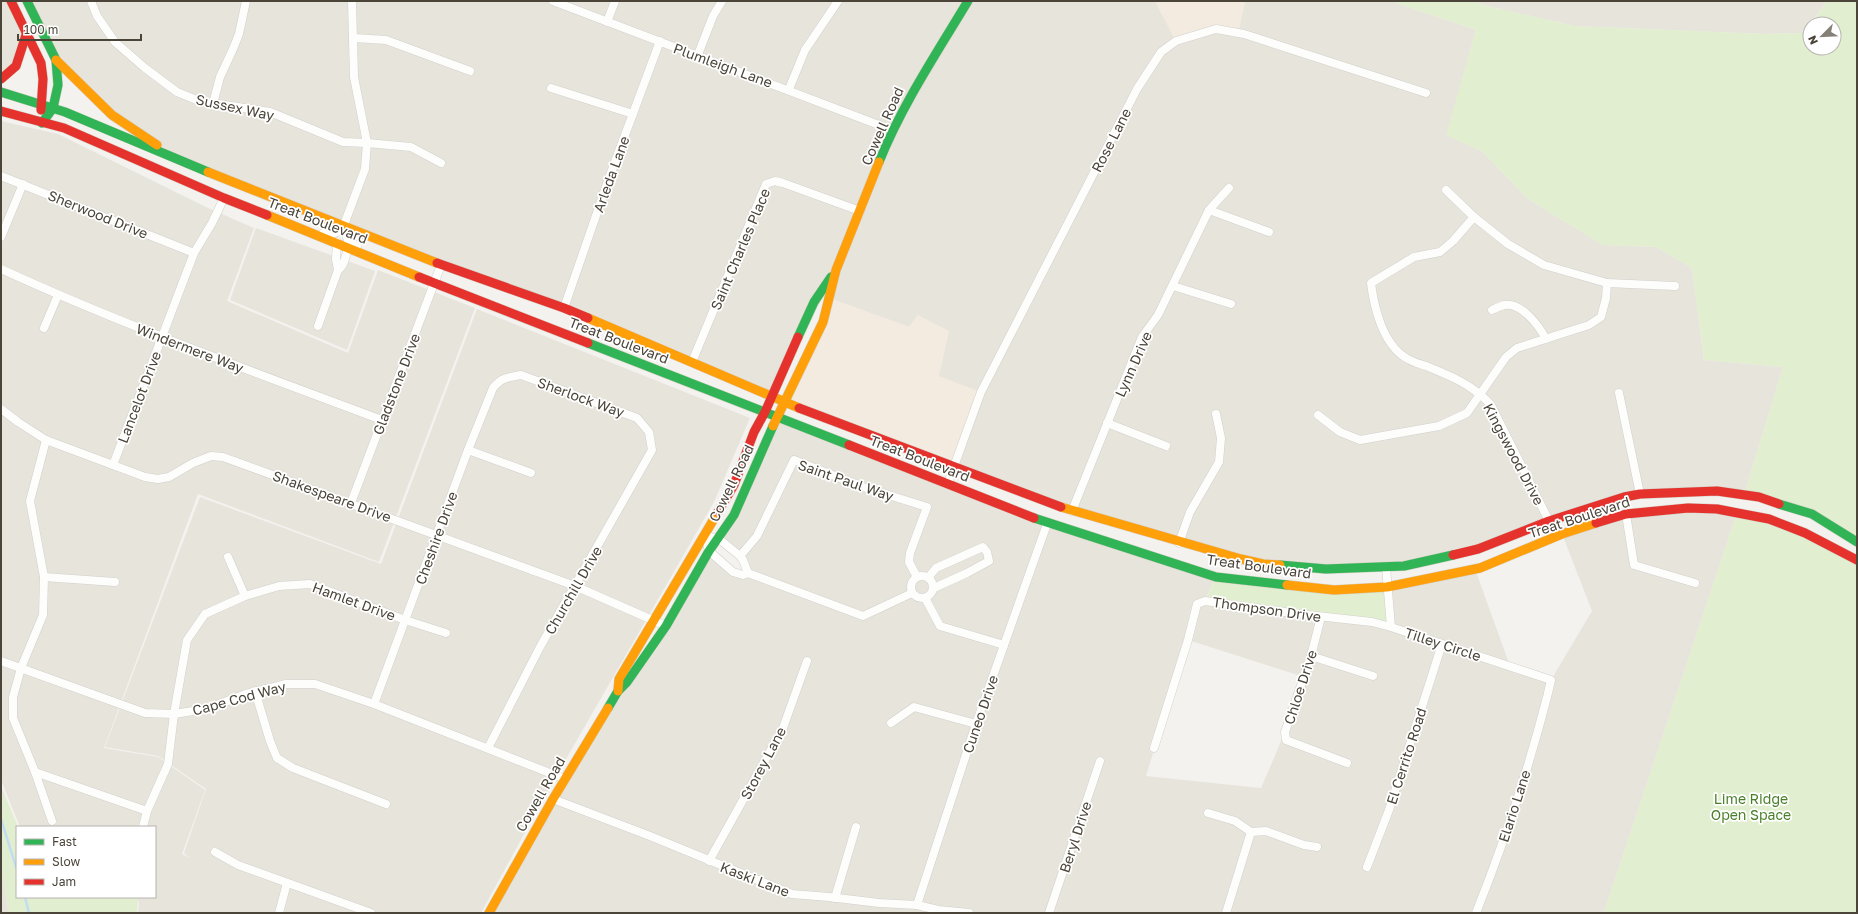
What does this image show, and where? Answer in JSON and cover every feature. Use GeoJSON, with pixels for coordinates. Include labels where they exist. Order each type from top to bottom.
{"type":"FeatureCollection","features":[{"type":"Feature","properties":{"kind":"main road"},"geometry":{"type":"LineString","coordinates":[[11,1],[41,63],[43,79],[40,104],[42,123]]}},
{"type":"Feature","properties":{"kind":"main road"},"geometry":{"type":"LineString","coordinates":[[27,1],[56,60],[112,115],[137,133],[198,168]]}},
{"type":"Feature","properties":{"kind":"main road","name":"Cowell Road"},"geometry":{"type":"LineString","coordinates":[[489,913],[553,799],[618,691],[627,682],[666,626],[708,551],[719,539],[734,515],[777,417],[785,403],[822,322],[836,270],[892,130],[915,87],[968,1]]}},
{"type":"Feature","properties":{"kind":"main road"},"geometry":{"type":"LineString","coordinates":[[1,79],[16,66],[27,32]]}},
{"type":"Feature","properties":{"kind":"main road"},"geometry":{"type":"LineString","coordinates":[[42,123],[53,108],[58,85],[56,60]]}},
{"type":"Feature","properties":{"kind":"main road","name":"Treat Boulevard"},"geometry":{"type":"LineString","coordinates":[[1,92],[53,108],[198,168],[441,265],[564,308],[785,403],[1072,511],[1179,542],[1263,564],[1326,568],[1404,566],[1478,549],[1549,521],[1624,497],[1640,494],[1717,490],[1759,497],[1812,514],[1857,542]]}},
{"type":"Feature","properties":{"kind":"main road","name":"Treat Boulevard"},"geometry":{"type":"LineString","coordinates":[[1,111],[64,128],[224,198],[337,242],[434,283],[948,483],[1047,524],[1216,577],[1334,590],[1387,587],[1480,568],[1562,534],[1623,514],[1688,508],[1717,509],[1769,519],[1805,533],[1857,560]]}},
{"type":"Feature","properties":{"kind":"main road","name":"Cowell Road"},"geometry":{"type":"LineString","coordinates":[[618,691],[619,679],[653,620],[706,536],[734,484],[754,432],[772,397],[814,302],[836,270]]}},
{"type":"Feature","properties":{"kind":"main road"},"geometry":{"type":"LineString","coordinates":[[1495,561],[1508,548],[1540,536],[1548,526],[1549,521],[1555,525],[1561,525],[1596,513],[1623,514]]}},
{"type":"Feature","properties":{"kind":"street","name":"Sussex Way"},"geometry":{"type":"LineString","coordinates":[[91,1],[97,16],[115,42],[145,68],[177,92],[199,101],[270,112],[343,142],[411,147],[441,163]]}},
{"type":"Feature","properties":{"kind":"street"},"geometry":{"type":"LineString","coordinates":[[213,104],[220,77],[239,34],[246,1]]}},
{"type":"Feature","properties":{"kind":"street"},"geometry":{"type":"LineString","coordinates":[[259,212],[263,210],[268,211],[326,234],[339,232],[344,227],[365,169],[367,143],[354,77],[352,1]]}},
{"type":"Feature","properties":{"kind":"street","name":"Plumleigh Lane"},"geometry":{"type":"LineString","coordinates":[[553,1],[660,41],[697,57],[789,89],[892,130]]}},
{"type":"Feature","properties":{"kind":"street"},"geometry":{"type":"LineString","coordinates":[[607,22],[615,1]]}},
{"type":"Feature","properties":{"kind":"street"},"geometry":{"type":"LineString","coordinates":[[697,57],[713,16],[722,1]]}},
{"type":"Feature","properties":{"kind":"street"},"geometry":{"type":"LineString","coordinates":[[789,89],[805,50],[838,1]]}},
{"type":"Feature","properties":{"kind":"street","name":"Rose Lane"},"geometry":{"type":"LineString","coordinates":[[948,483],[981,392],[1134,94],[1161,52],[1176,41],[1216,29],[1244,34],[1426,92]]}},
{"type":"Feature","properties":{"kind":"street"},"geometry":{"type":"LineString","coordinates":[[354,38],[386,40],[470,71]]}},
{"type":"Feature","properties":{"kind":"street","name":"Arleda Lane"},"geometry":{"type":"LineString","coordinates":[[564,308],[660,41]]}},
{"type":"Feature","properties":{"kind":"street"},"geometry":{"type":"LineString","coordinates":[[551,88],[633,114]]}},
{"type":"Feature","properties":{"kind":"street","name":"Sherwood Drive"},"geometry":{"type":"LineString","coordinates":[[1,176],[194,253]]}},
{"type":"Feature","properties":{"kind":"street","name":"Saint Charles Place"},"geometry":{"type":"LineString","coordinates":[[692,362],[766,184],[775,180],[860,211]]}},
{"type":"Feature","properties":{"kind":"street"},"geometry":{"type":"LineString","coordinates":[[1,237],[23,184]]}},
{"type":"Feature","properties":{"kind":"street","name":"Lynn Drive"},"geometry":{"type":"LineString","coordinates":[[1072,511],[1142,337],[1158,315],[1209,210],[1229,188]]}},
{"type":"Feature","properties":{"kind":"street"},"geometry":{"type":"LineString","coordinates":[[1446,190],[1474,217],[1508,244],[1544,265],[1607,283],[1675,286]]}},
{"type":"Feature","properties":{"kind":"street","name":"Lancelot Drive"},"geometry":{"type":"LineString","coordinates":[[113,465],[194,253],[212,223],[224,198]]}},
{"type":"Feature","properties":{"kind":"street"},"geometry":{"type":"LineString","coordinates":[[1209,210],[1269,232]]}},
{"type":"Feature","properties":{"kind":"street","name":"Kingswood Drive"},"geometry":{"type":"LineString","coordinates":[[1474,217],[1453,241],[1440,252],[1414,257],[1371,283],[1373,299],[1391,344],[1406,358],[1460,380],[1481,394],[1491,405],[1549,521]]}},
{"type":"Feature","properties":{"kind":"street"},"geometry":{"type":"LineString","coordinates":[[344,227],[348,241],[368,250],[371,256]]}},
{"type":"Feature","properties":{"kind":"street"},"geometry":{"type":"LineString","coordinates":[[337,242],[336,259],[338,270]]}},
{"type":"Feature","properties":{"kind":"street"},"geometry":{"type":"LineString","coordinates":[[318,326],[338,270],[344,263],[348,247]]}},
{"type":"Feature","properties":{"kind":"street","name":"Gladstone Drive"},"geometry":{"type":"LineString","coordinates":[[350,502],[441,265]]}},
{"type":"Feature","properties":{"kind":"street","name":"Windermere Way"},"geometry":{"type":"LineString","coordinates":[[1,269],[58,295],[162,338],[382,420]]}},
{"type":"Feature","properties":{"kind":"street"},"geometry":{"type":"LineString","coordinates":[[1318,415],[1340,432],[1360,440],[1438,426],[1467,413],[1506,358],[1517,348],[1589,325],[1601,317],[1606,298],[1607,283]]}},
{"type":"Feature","properties":{"kind":"street"},"geometry":{"type":"LineString","coordinates":[[1173,286],[1231,304]]}},
{"type":"Feature","properties":{"kind":"street"},"geometry":{"type":"LineString","coordinates":[[44,328],[58,295]]}},
{"type":"Feature","properties":{"kind":"street"},"geometry":{"type":"LineString","coordinates":[[1492,310],[1505,305],[1512,306],[1528,314],[1538,324],[1546,339]]}},
{"type":"Feature","properties":{"kind":"street","name":"Sherlock Way"},"geometry":{"type":"LineString","coordinates":[[506,377],[521,375],[637,418],[650,432]]}},
{"type":"Feature","properties":{"kind":"street","name":"Cheshire Drive"},"geometry":{"type":"LineString","coordinates":[[374,704],[468,450],[493,388],[498,381],[506,377]]}},
{"type":"Feature","properties":{"kind":"street"},"geometry":{"type":"LineString","coordinates":[[1619,393],[1640,494]]}},
{"type":"Feature","properties":{"kind":"street","name":"Shakespeare Drive"},"geometry":{"type":"LineString","coordinates":[[1,409],[46,440],[145,477],[158,479],[169,477],[193,463],[211,456],[224,457],[350,502],[436,536],[574,586],[666,626]]}},
{"type":"Feature","properties":{"kind":"street"},"geometry":{"type":"LineString","coordinates":[[1179,542],[1190,512],[1219,462],[1221,438],[1216,414]]}},
{"type":"Feature","properties":{"kind":"street"},"geometry":{"type":"LineString","coordinates":[[1107,423],[1166,446]]}},
{"type":"Feature","properties":{"kind":"street","name":"Churchill Drive"},"geometry":{"type":"LineString","coordinates":[[488,748],[540,647],[652,450],[650,432]]}},
{"type":"Feature","properties":{"kind":"street"},"geometry":{"type":"LineString","coordinates":[[46,440],[30,501],[44,577],[43,615],[21,668],[13,697],[13,718],[36,772],[52,821]]}},
{"type":"Feature","properties":{"kind":"street"},"geometry":{"type":"LineString","coordinates":[[468,450],[531,473]]}},
{"type":"Feature","properties":{"kind":"street","name":"Saint Paul Way"},"geometry":{"type":"LineString","coordinates":[[740,556],[757,536],[794,460],[863,487],[927,507],[910,553],[909,562],[917,577]]}},
{"type":"Feature","properties":{"kind":"street"},"geometry":{"type":"LineString","coordinates":[[1623,514],[1634,565],[1695,584]]}},
{"type":"Feature","properties":{"kind":"street","name":"Cuneo Drive"},"geometry":{"type":"LineString","coordinates":[[917,905],[976,724],[1047,524]]}},
{"type":"Feature","properties":{"kind":"street"},"geometry":{"type":"LineString","coordinates":[[748,573],[740,556],[719,539],[706,536],[708,551],[733,572],[743,575],[748,573],[863,616],[912,593]]}},
{"type":"Feature","properties":{"kind":"street"},"geometry":{"type":"LineString","coordinates":[[928,578],[936,568],[983,546],[987,552],[989,561],[934,588]]}},
{"type":"Feature","properties":{"kind":"street"},"geometry":{"type":"LineString","coordinates":[[228,557],[245,596]]}},
{"type":"Feature","properties":{"kind":"street","name":"Tilley Circle"},"geometry":{"type":"LineString","coordinates":[[1386,567],[1391,627],[1552,680]]}},
{"type":"Feature","properties":{"kind":"street"},"geometry":{"type":"LineString","coordinates":[[44,577],[115,582]]}},
{"type":"Feature","properties":{"kind":"street"},"geometry":{"type":"LineString","coordinates":[[917,577],[928,578],[932,582],[934,588],[931,595],[925,598],[918,598],[912,593],[912,582],[917,577]]}},
{"type":"Feature","properties":{"kind":"street","name":"Hamlet Drive"},"geometry":{"type":"LineString","coordinates":[[143,826],[147,811],[168,764],[174,714],[187,640],[204,614],[245,596],[280,586],[310,584],[405,620],[446,633]]}},
{"type":"Feature","properties":{"kind":"street"},"geometry":{"type":"LineString","coordinates":[[925,598],[940,626],[1004,645]]}},
{"type":"Feature","properties":{"kind":"street","name":"Thompson Drive"},"geometry":{"type":"LineString","coordinates":[[1154,748],[1188,640],[1197,604],[1205,600],[1321,617],[1372,622],[1391,627]]}},
{"type":"Feature","properties":{"kind":"street","name":"Chloe Drive"},"geometry":{"type":"LineString","coordinates":[[1321,617],[1311,656],[1285,732],[1286,740],[1347,763]]}},
{"type":"Feature","properties":{"kind":"street","name":"El Cerrito Road"},"geometry":{"type":"LineString","coordinates":[[1367,867],[1389,810],[1442,644]]}},
{"type":"Feature","properties":{"kind":"street"},"geometry":{"type":"LineString","coordinates":[[1311,656],[1373,676]]}},
{"type":"Feature","properties":{"kind":"street","name":"Cape Cod Way"},"geometry":{"type":"LineString","coordinates":[[1,661],[145,713],[174,714],[206,710],[256,692],[286,684],[316,684],[374,704],[565,779]]}},
{"type":"Feature","properties":{"kind":"street","name":"Storey Lane"},"geometry":{"type":"LineString","coordinates":[[709,861],[783,728],[807,661]]}},
{"type":"Feature","properties":{"kind":"street","name":"Elario Lane"},"geometry":{"type":"LineString","coordinates":[[1476,913],[1497,860],[1535,743],[1552,680]]}},
{"type":"Feature","properties":{"kind":"street"},"geometry":{"type":"LineString","coordinates":[[256,692],[270,741],[277,758],[293,768],[386,804]]}},
{"type":"Feature","properties":{"kind":"street"},"geometry":{"type":"LineString","coordinates":[[891,723],[914,707],[976,724]]}},
{"type":"Feature","properties":{"kind":"street","name":"Beryl Drive"},"geometry":{"type":"LineString","coordinates":[[1049,913],[1100,761]]}},
{"type":"Feature","properties":{"kind":"street"},"geometry":{"type":"LineString","coordinates":[[36,772],[147,811]]}},
{"type":"Feature","properties":{"kind":"street","name":"Kaski Lane"},"geometry":{"type":"LineString","coordinates":[[553,799],[650,836],[792,894],[879,903],[917,905],[938,911],[969,913]]}},
{"type":"Feature","properties":{"kind":"street"},"geometry":{"type":"LineString","coordinates":[[1208,813],[1235,821],[1252,832],[1266,831],[1304,845],[1317,847]]}},
{"type":"Feature","properties":{"kind":"street"},"geometry":{"type":"LineString","coordinates":[[835,898],[856,827]]}},
{"type":"Feature","properties":{"kind":"street"},"geometry":{"type":"LineString","coordinates":[[1226,913],[1252,832]]}},
{"type":"Feature","properties":{"kind":"street"},"geometry":{"type":"LineString","coordinates":[[215,852],[238,865],[371,913]]}},
{"type":"Feature","properties":{"kind":"street"},"geometry":{"type":"LineString","coordinates":[[279,913],[287,883]]}},
{"type":"Feature","properties":{"kind":"shaded area"},"geometry":{"type":"Polygon","coordinates":[[[1,1],[11,1],[27,32],[23,47],[1,79],[1,1]]]}},
{"type":"Feature","properties":{"kind":"shaded area"},"geometry":{"type":"Polygon","coordinates":[[[27,1],[1155,1],[1176,41],[1208,31],[1238,33],[1245,1],[1391,1],[1476,30],[1447,135],[1483,152],[1528,199],[1603,245],[1656,247],[1692,268],[1704,360],[1783,367],[1744,495],[1640,494],[1478,549],[1404,566],[1263,564],[1197,548],[954,466],[939,376],[918,315],[909,327],[829,298],[836,271],[772,397],[692,362],[198,168],[137,133],[56,60],[27,1]]]}},
{"type":"Feature","properties":{"kind":"shaded area"},"geometry":{"type":"Polygon","coordinates":[[[1155,1],[1245,1],[1238,33],[1216,29],[1176,41],[1155,1]]]}},
{"type":"Feature","properties":{"kind":"shaded area"},"geometry":{"type":"Polygon","coordinates":[[[1473,1],[1827,1],[1816,16],[1802,16],[1802,33],[1765,34],[1575,26],[1486,6],[1473,1]]]}},
{"type":"Feature","properties":{"kind":"shaded area"},"geometry":{"type":"Polygon","coordinates":[[[1,121],[58,134],[208,208],[254,228],[227,301],[348,353],[378,270],[475,308],[379,562],[198,494],[104,748],[158,757],[205,790],[182,854],[190,858],[184,853],[206,789],[158,756],[105,747],[200,497],[381,564],[477,309],[750,418],[714,502],[547,792],[481,913],[138,913],[139,902],[127,898],[156,898],[156,826],[20,826],[1,780],[1,121]]]}},
{"type":"Feature","properties":{"kind":"shaded area"},"geometry":{"type":"Polygon","coordinates":[[[256,228],[375,271],[347,350],[230,300],[256,228]]]}},
{"type":"Feature","properties":{"kind":"shaded area"},"geometry":{"type":"Polygon","coordinates":[[[829,298],[909,327],[918,315],[949,331],[939,376],[981,392],[954,466],[785,403],[829,298]]]}},
{"type":"Feature","properties":{"kind":"shaded area"},"geometry":{"type":"Polygon","coordinates":[[[777,417],[1047,524],[1216,577],[1205,600],[1387,587],[1475,569],[1510,666],[1551,680],[1592,611],[1562,534],[1626,514],[1737,513],[1604,913],[489,913],[709,551],[743,575],[743,560],[719,539],[777,417]],[[1188,640],[1146,776],[1261,788],[1285,732],[1304,677],[1188,640]]]}},
{"type":"Feature","properties":{"kind":"shaded area"},"geometry":{"type":"Polygon","coordinates":[[[1,875],[3,881],[9,913],[1,913],[1,875]]]}},
{"type":"Feature","properties":{"kind":"green space"},"geometry":{"type":"Polygon","coordinates":[[[1391,1],[1473,1],[1486,6],[1575,26],[1765,34],[1802,33],[1802,56],[1842,56],[1842,16],[1817,16],[1827,1],[1857,1],[1857,542],[1812,514],[1744,495],[1783,367],[1704,360],[1692,268],[1656,247],[1603,245],[1528,199],[1483,152],[1446,135],[1476,30],[1391,1]]]}},
{"type":"Feature","properties":{"kind":"green space","name":"Lime Ridge Open Space"},"geometry":{"type":"Polygon","coordinates":[[[1737,513],[1769,519],[1857,560],[1857,913],[1604,913],[1737,513]]]}},
{"type":"Feature","properties":{"kind":"green space"},"geometry":{"type":"Polygon","coordinates":[[[1216,577],[1334,590],[1387,587],[1391,627],[1205,601],[1216,577]]]}},
{"type":"Feature","properties":{"kind":"green space"},"geometry":{"type":"Polygon","coordinates":[[[1,786],[18,826],[16,826],[16,898],[135,898],[138,899],[137,913],[9,913],[1,871],[1,786]]]}},
{"type":"Feature","properties":{"kind":"waterway"},"geometry":{"type":"LineString","coordinates":[[1,819],[16,867]]}},
{"type":"Feature","properties":{"kind":"waterway"},"geometry":{"type":"LineString","coordinates":[[25,898],[29,913]]}},
{"type":"Feature","properties":{"kind":"traffic: fast"},"geometry":{"type":"LineString","coordinates":[[27,1],[56,60],[58,85],[53,108],[42,123]]}},
{"type":"Feature","properties":{"kind":"traffic: fast"},"geometry":{"type":"LineString","coordinates":[[879,162],[909,100],[968,1]]}},
{"type":"Feature","properties":{"kind":"traffic: fast"},"geometry":{"type":"LineString","coordinates":[[1,92],[65,112],[208,172]]}},
{"type":"Feature","properties":{"kind":"traffic: fast"},"geometry":{"type":"LineString","coordinates":[[798,337],[814,302],[831,277]]}},
{"type":"Feature","properties":{"kind":"traffic: fast"},"geometry":{"type":"LineString","coordinates":[[588,343],[849,445]]}},
{"type":"Feature","properties":{"kind":"traffic: fast"},"geometry":{"type":"LineString","coordinates":[[608,708],[618,691],[627,682],[666,626],[709,551],[734,515],[773,426]]}},
{"type":"Feature","properties":{"kind":"traffic: fast"},"geometry":{"type":"LineString","coordinates":[[1779,504],[1812,514],[1857,542]]}},
{"type":"Feature","properties":{"kind":"traffic: fast"},"geometry":{"type":"LineString","coordinates":[[1034,518],[1216,577],[1287,585]]}},
{"type":"Feature","properties":{"kind":"traffic: fast"},"geometry":{"type":"LineString","coordinates":[[1280,565],[1326,569],[1404,566],[1453,555]]}},
{"type":"Feature","properties":{"kind":"traffic: slow"},"geometry":{"type":"LineString","coordinates":[[56,60],[112,115],[157,145]]}},
{"type":"Feature","properties":{"kind":"traffic: slow"},"geometry":{"type":"LineString","coordinates":[[773,426],[823,322],[836,270],[879,162]]}},
{"type":"Feature","properties":{"kind":"traffic: slow"},"geometry":{"type":"LineString","coordinates":[[208,172],[437,263]]}},
{"type":"Feature","properties":{"kind":"traffic: slow"},"geometry":{"type":"LineString","coordinates":[[267,215],[419,277]]}},
{"type":"Feature","properties":{"kind":"traffic: slow"},"geometry":{"type":"LineString","coordinates":[[588,318],[799,408]]}},
{"type":"Feature","properties":{"kind":"traffic: slow"},"geometry":{"type":"LineString","coordinates":[[1061,507],[1241,559],[1263,564],[1280,565]]}},
{"type":"Feature","properties":{"kind":"traffic: slow"},"geometry":{"type":"LineString","coordinates":[[618,691],[619,679],[718,512]]}},
{"type":"Feature","properties":{"kind":"traffic: slow"},"geometry":{"type":"LineString","coordinates":[[1287,585],[1334,590],[1387,587],[1480,568],[1562,534],[1596,523]]}},
{"type":"Feature","properties":{"kind":"traffic: slow"},"geometry":{"type":"LineString","coordinates":[[489,913],[553,799],[608,708]]}},
{"type":"Feature","properties":{"kind":"traffic: jam"},"geometry":{"type":"LineString","coordinates":[[11,1],[41,63],[43,79],[41,110]]}},
{"type":"Feature","properties":{"kind":"traffic: jam"},"geometry":{"type":"LineString","coordinates":[[1,79],[16,66],[27,32]]}},
{"type":"Feature","properties":{"kind":"traffic: jam"},"geometry":{"type":"LineString","coordinates":[[1,111],[64,128],[224,198],[267,215]]}},
{"type":"Feature","properties":{"kind":"traffic: jam"},"geometry":{"type":"LineString","coordinates":[[437,263],[588,318]]}},
{"type":"Feature","properties":{"kind":"traffic: jam"},"geometry":{"type":"LineString","coordinates":[[419,277],[588,343]]}},
{"type":"Feature","properties":{"kind":"traffic: jam"},"geometry":{"type":"LineString","coordinates":[[718,512],[734,485],[754,432],[765,412],[798,337]]}},
{"type":"Feature","properties":{"kind":"traffic: jam"},"geometry":{"type":"LineString","coordinates":[[799,408],[1061,507]]}},
{"type":"Feature","properties":{"kind":"traffic: jam"},"geometry":{"type":"LineString","coordinates":[[849,445],[1034,518]]}},
{"type":"Feature","properties":{"kind":"traffic: jam"},"geometry":{"type":"LineString","coordinates":[[1453,555],[1478,549],[1549,521],[1624,497],[1640,494],[1717,491],[1759,497],[1779,504]]}},
{"type":"Feature","properties":{"kind":"traffic: jam"},"geometry":{"type":"LineString","coordinates":[[1596,523],[1626,514],[1688,508],[1717,509],[1769,519],[1805,533],[1857,560]]}}]}
